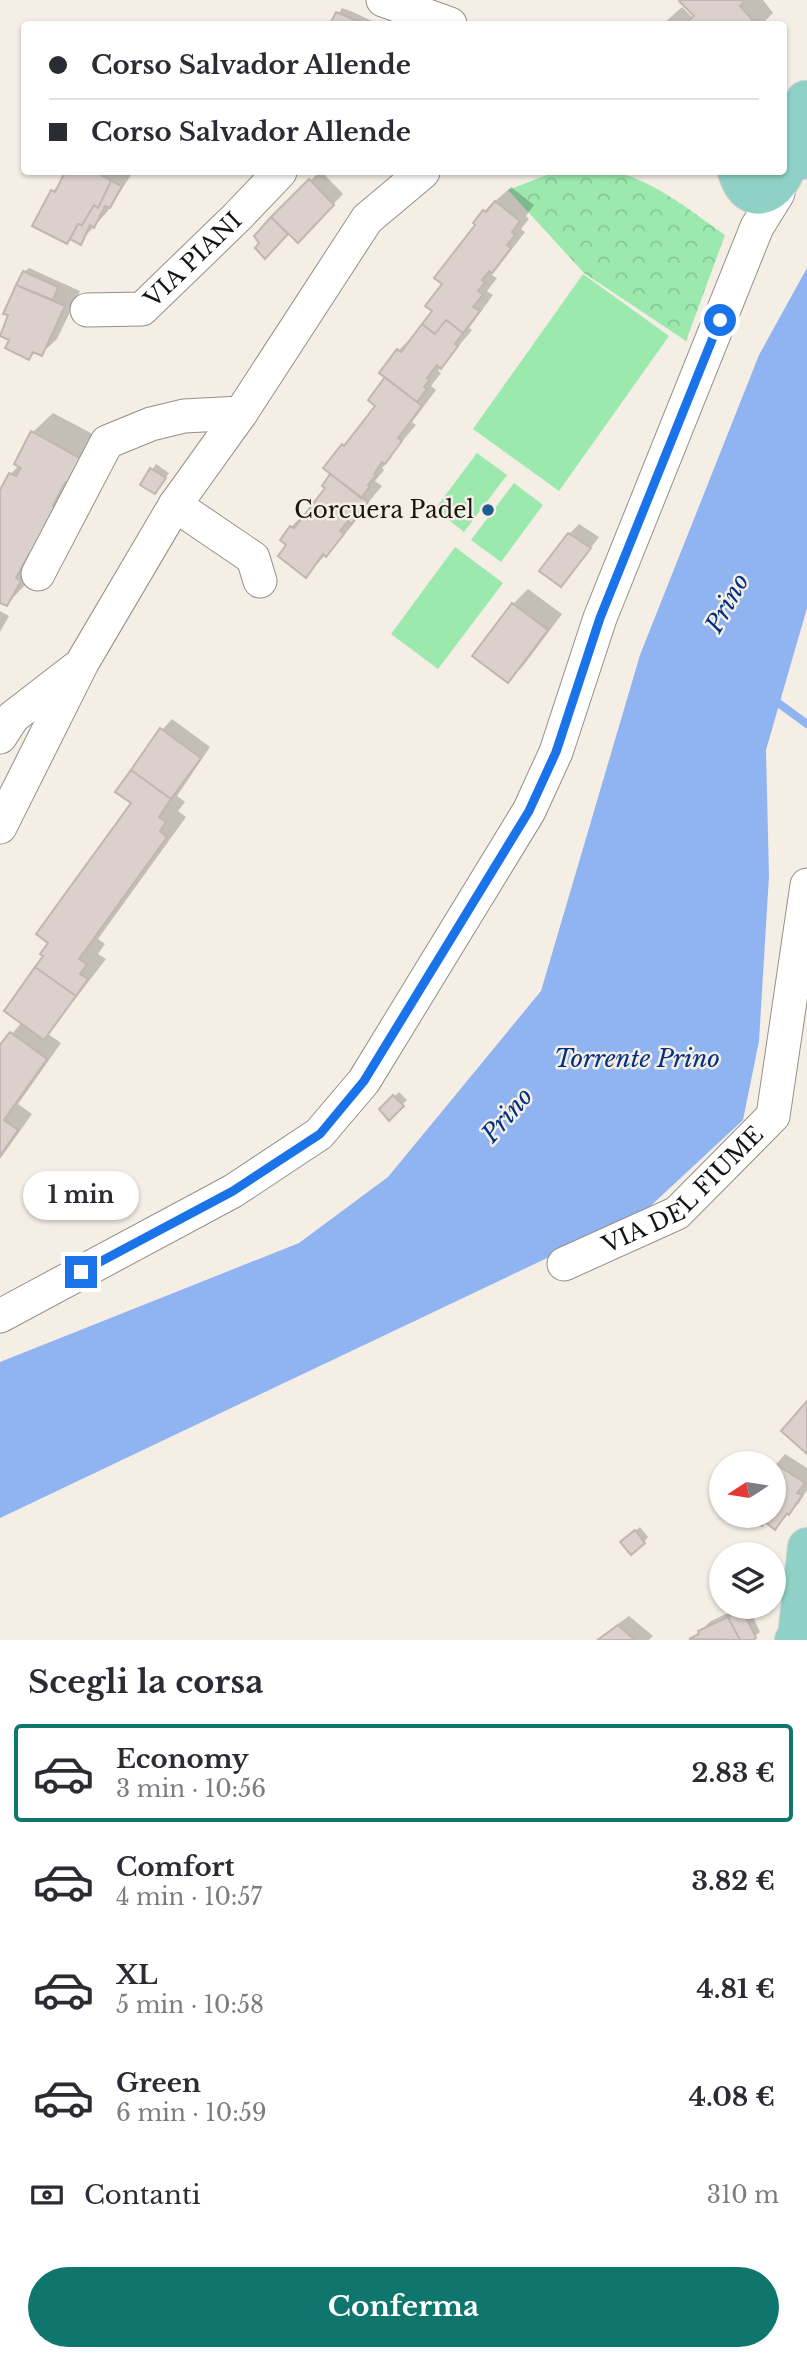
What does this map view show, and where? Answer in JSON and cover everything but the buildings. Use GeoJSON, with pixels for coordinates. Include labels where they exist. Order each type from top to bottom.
{"type":"FeatureCollection","features":[{"type":"Feature","properties":{"kind":"main road"},"geometry":{"type":"LineString","coordinates":[[794,1640],[797,1636],[807,1547]]}},
{"type":"Feature","properties":{"kind":"street"},"geometry":{"type":"LineString","coordinates":[[375,21],[382,0],[442,21]]}},
{"type":"Feature","properties":{"kind":"street","name":"VIA PIANI"},"geometry":{"type":"LineString","coordinates":[[88,310],[142,309],[237,218],[277,175]]}},
{"type":"Feature","properties":{"kind":"street"},"geometry":{"type":"LineString","coordinates":[[0,827],[82,663],[175,505],[241,413],[367,219],[419,175]]}},
{"type":"Feature","properties":{"kind":"street"},"geometry":{"type":"LineString","coordinates":[[0,1316],[244,1184],[320,1134],[364,1081],[529,811],[556,752],[600,618],[757,227],[774,175]]}},
{"type":"Feature","properties":{"kind":"street"},"geometry":{"type":"LineString","coordinates":[[38,574],[107,442],[151,424],[184,416],[241,413]]}},
{"type":"Feature","properties":{"kind":"street"},"geometry":{"type":"LineString","coordinates":[[175,505],[253,558],[260,581]]}},
{"type":"Feature","properties":{"kind":"street"},"geometry":{"type":"LineString","coordinates":[[0,737],[13,717],[82,663]]}},
{"type":"Feature","properties":{"kind":"street","name":"VIA DEL FIUME"},"geometry":{"type":"LineString","coordinates":[[564,1264],[677,1213],[772,1116],[807,885]]}},
{"type":"Feature","properties":{"kind":"green space"},"geometry":{"type":"Polygon","coordinates":[[[547,175],[626,175],[673,198],[725,235],[686,341],[584,273],[508,190],[547,175]]]}},
{"type":"Feature","properties":{"kind":"green space"},"geometry":{"type":"Polygon","coordinates":[[[583,274],[669,336],[559,491],[473,429],[583,274]]]}},
{"type":"Feature","properties":{"kind":"green space"},"geometry":{"type":"Polygon","coordinates":[[[477,453],[507,475],[464,532],[435,509],[477,453]]]}},
{"type":"Feature","properties":{"kind":"green space"},"geometry":{"type":"Polygon","coordinates":[[[514,483],[543,505],[501,562],[471,540],[514,483]]]}},
{"type":"Feature","properties":{"kind":"green space"},"geometry":{"type":"Polygon","coordinates":[[[455,547],[503,583],[438,669],[391,634],[455,547]]]}},
{"type":"Feature","properties":{"kind":"water","name":"Torrente Prino"},"geometry":{"type":"Polygon","coordinates":[[[807,268],[807,608],[766,750],[769,876],[759,1041],[743,1120],[644,1212],[0,1518],[0,1362],[299,1243],[388,1177],[541,991],[640,655],[759,355],[807,268]]]}},
{"type":"Feature","properties":{"kind":"waterway"},"geometry":{"type":"LineString","coordinates":[[770,697],[807,724]]}},
{"type":"Feature","properties":{"kind":"place","name":"Corcuera Padel"},"geometry":{"type":"Point","coordinates":[488,510]}},
{"type":"Feature","properties":{"kind":"route"},"geometry":{"type":"LineString","coordinates":[[81,1272],[233,1191],[320,1134],[364,1081],[529,811],[556,752],[600,618],[720,320]]}},
{"type":"Feature","properties":{"kind":"water label","name":"Prino"},"geometry":{"type":"Point","coordinates":[727,603]}},
{"type":"Feature","properties":{"kind":"water label","name":"Prino"},"geometry":{"type":"Point","coordinates":[507,1115]}}]}
